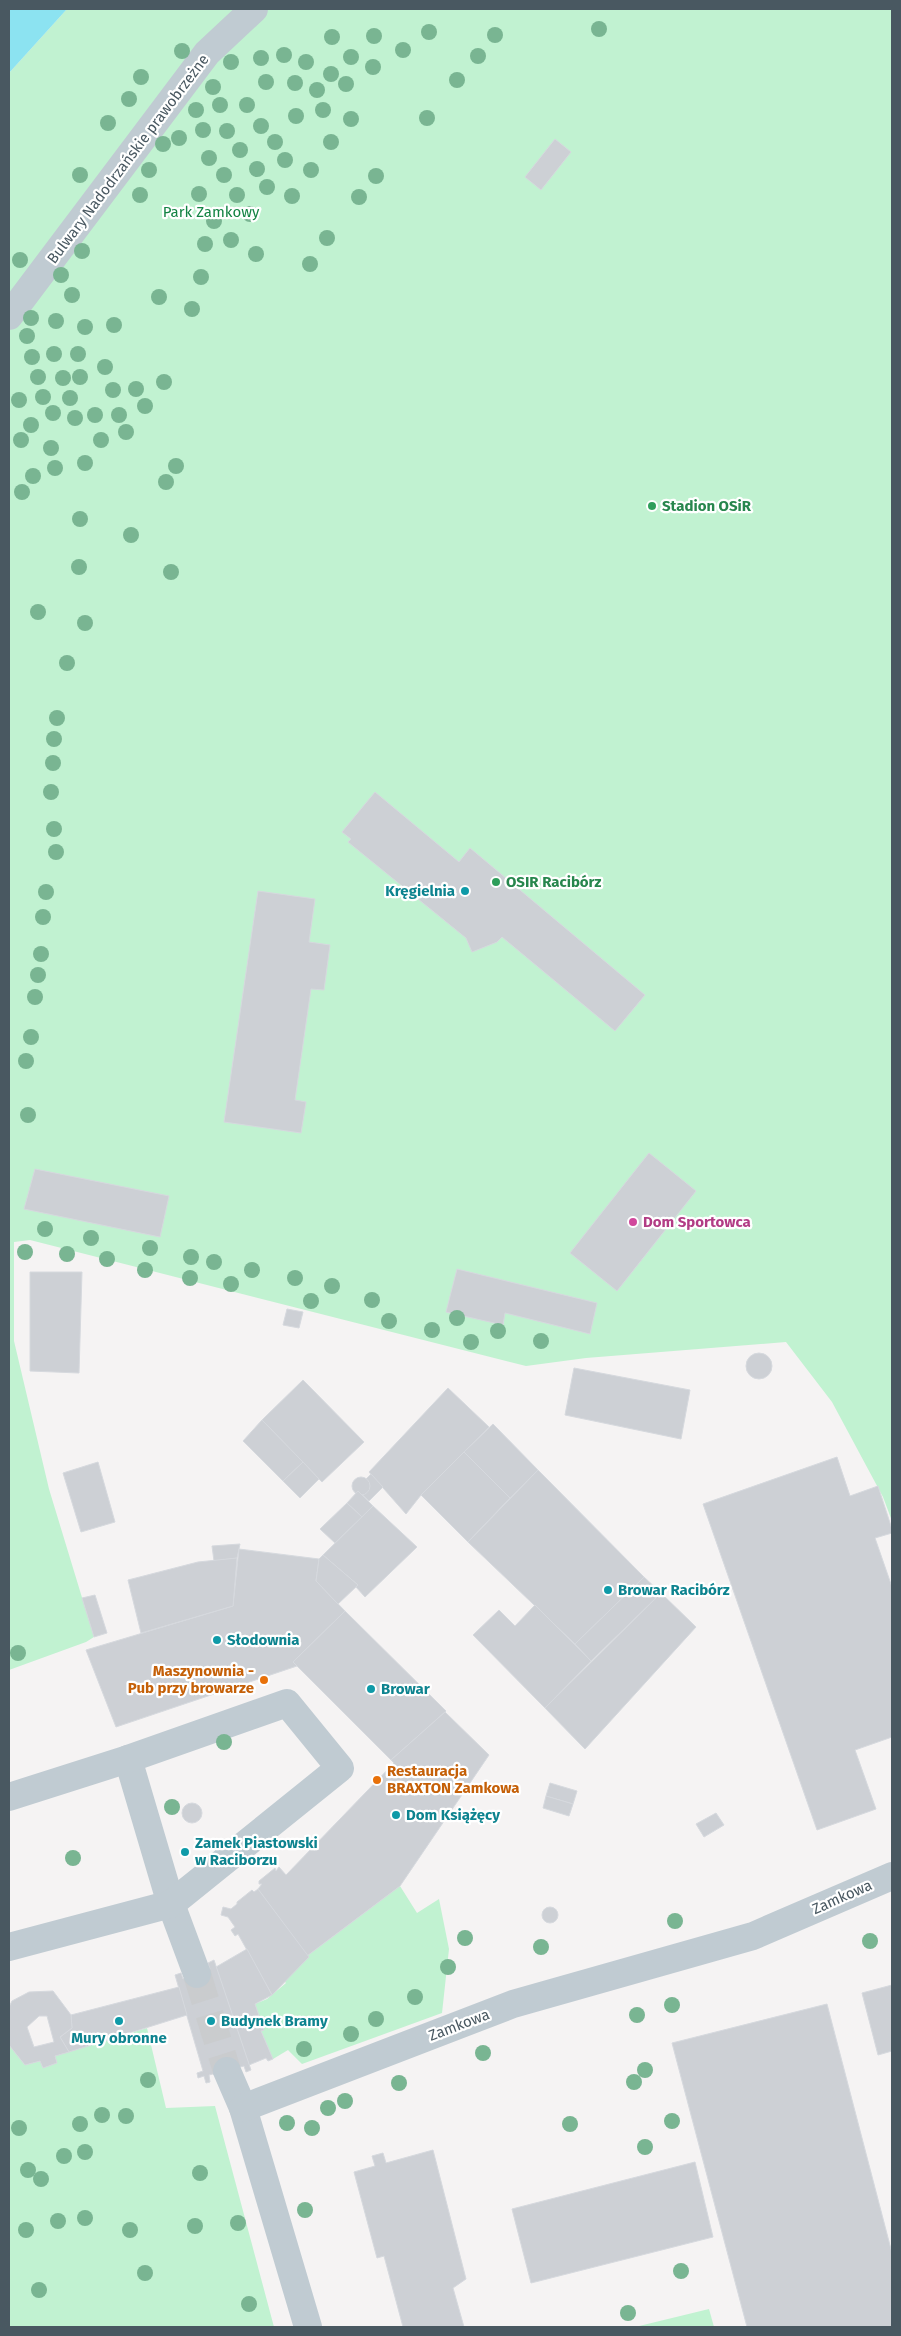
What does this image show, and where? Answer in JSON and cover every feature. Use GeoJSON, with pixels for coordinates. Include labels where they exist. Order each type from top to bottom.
{"type":"FeatureCollection","features":[{"type":"Feature","properties":{"kind":"street","name":"Bulwary Nadodrzańskie prawobrzeżne"},"geometry":{"type":"LineString","coordinates":[[9,316],[207,53],[254,9]]}},
{"type":"Feature","properties":{"kind":"street"},"geometry":{"type":"LineString","coordinates":[[9,1797],[128,1759],[287,1703],[340,1768],[171,1904],[9,1947]]}},
{"type":"Feature","properties":{"kind":"street"},"geometry":{"type":"LineString","coordinates":[[128,1759],[171,1904],[197,1974]]}},
{"type":"Feature","properties":{"kind":"street","name":"Zamkowa"},"geometry":{"type":"LineString","coordinates":[[243,2108],[513,2004],[753,1936],[892,1876]]}},
{"type":"Feature","properties":{"kind":"street"},"geometry":{"type":"LineString","coordinates":[[227,2071],[243,2108],[308,2327]]}},
{"type":"Feature","properties":{"kind":"green space","name":"OSIR Racibórz"},"geometry":{"type":"Polygon","coordinates":[[[67,9],[892,9],[892,1521],[883,1497],[832,1402],[786,1342],[586,1358],[526,1366],[30,1240],[14,1242],[14,1341],[49,1489],[94,1637],[86,1642],[9,1670],[9,73],[67,9]]]}},
{"type":"Feature","properties":{"kind":"green space"},"geometry":{"type":"Polygon","coordinates":[[[400,1886],[417,1913],[439,1899],[449,1949],[442,2013],[302,2064],[288,2050],[273,2059],[261,2031],[264,2030],[255,2004],[267,1999],[286,1983],[284,1981],[307,1956],[400,1886]]]}},
{"type":"Feature","properties":{"kind":"green space"},"geometry":{"type":"Polygon","coordinates":[[[147,2028],[166,2108],[215,2106],[274,2327],[9,2327],[9,2045],[25,2065],[40,2061],[43,2068],[57,2063],[55,2056],[147,2028]]]}},
{"type":"Feature","properties":{"kind":"green space"},"geometry":{"type":"Polygon","coordinates":[[[709,2309],[714,2327],[635,2327],[709,2309]]]}},
{"type":"Feature","properties":{"kind":"water"},"geometry":{"type":"Polygon","coordinates":[[[9,9],[67,9],[9,73],[9,9]]]}},
{"type":"Feature","properties":{"kind":"building"},"geometry":{"type":"Polygon","coordinates":[[[555,139],[571,152],[541,190],[525,177],[555,139]]]}},
{"type":"Feature","properties":{"kind":"building","name":"Kręgielnia"},"geometry":{"type":"Polygon","coordinates":[[[375,792],[459,862],[470,848],[645,995],[615,1031],[502,937],[497,942],[472,952],[466,938],[348,842],[351,839],[342,832],[375,792]]]}},
{"type":"Feature","properties":{"kind":"building"},"geometry":{"type":"Polygon","coordinates":[[[258,891],[315,899],[309,942],[330,945],[324,990],[311,989],[295,1100],[306,1102],[301,1133],[224,1122],[258,891]]]}},
{"type":"Feature","properties":{"kind":"building","name":"Dom Sportowca"},"geometry":{"type":"Polygon","coordinates":[[[649,1153],[696,1191],[617,1291],[570,1253],[649,1153]]]}},
{"type":"Feature","properties":{"kind":"building"},"geometry":{"type":"Polygon","coordinates":[[[35,1169],[169,1196],[160,1237],[24,1209],[35,1169]]]}},
{"type":"Feature","properties":{"kind":"building"},"geometry":{"type":"Polygon","coordinates":[[[457,1269],[597,1303],[590,1334],[505,1313],[503,1325],[446,1312],[457,1269]]]}},
{"type":"Feature","properties":{"kind":"building"},"geometry":{"type":"Polygon","coordinates":[[[30,1272],[82,1272],[79,1373],[30,1371],[30,1272]]]}},
{"type":"Feature","properties":{"kind":"building"},"geometry":{"type":"Polygon","coordinates":[[[287,1309],[303,1312],[299,1328],[283,1325],[287,1309]]]}},
{"type":"Feature","properties":{"kind":"building"},"geometry":{"type":"Polygon","coordinates":[[[759,1353],[768,1357],[772,1366],[768,1375],[759,1379],[750,1375],[746,1366],[750,1357],[759,1353]]]}},
{"type":"Feature","properties":{"kind":"building"},"geometry":{"type":"Polygon","coordinates":[[[574,1368],[690,1390],[681,1439],[565,1415],[574,1368]]]}},
{"type":"Feature","properties":{"kind":"building"},"geometry":{"type":"Polygon","coordinates":[[[303,1380],[364,1442],[322,1482],[262,1420],[303,1380]]]}},
{"type":"Feature","properties":{"kind":"building"},"geometry":{"type":"Polygon","coordinates":[[[448,1388],[489,1427],[421,1495],[406,1514],[369,1472],[448,1388]]]}},
{"type":"Feature","properties":{"kind":"building"},"geometry":{"type":"Polygon","coordinates":[[[262,1420],[303,1462],[283,1481],[243,1441],[262,1420]]]}},
{"type":"Feature","properties":{"kind":"building"},"geometry":{"type":"Polygon","coordinates":[[[493,1424],[538,1470],[510,1498],[464,1452],[493,1424]]]}},
{"type":"Feature","properties":{"kind":"building"},"geometry":{"type":"Polygon","coordinates":[[[464,1452],[510,1498],[468,1542],[421,1495],[464,1452]]]}},
{"type":"Feature","properties":{"kind":"building"},"geometry":{"type":"Polygon","coordinates":[[[837,1457],[850,1496],[878,1486],[892,1529],[892,1533],[875,1538],[892,1587],[892,1737],[855,1750],[876,1809],[817,1830],[703,1504],[837,1457]]]}},
{"type":"Feature","properties":{"kind":"building"},"geometry":{"type":"Polygon","coordinates":[[[98,1462],[115,1522],[81,1532],[63,1473],[98,1462]]]}},
{"type":"Feature","properties":{"kind":"building"},"geometry":{"type":"Polygon","coordinates":[[[303,1462],[319,1479],[300,1498],[283,1481],[303,1462]]]}},
{"type":"Feature","properties":{"kind":"building"},"geometry":{"type":"Polygon","coordinates":[[[538,1470],[644,1577],[575,1644],[468,1542],[538,1470]]]}},
{"type":"Feature","properties":{"kind":"building"},"geometry":{"type":"Polygon","coordinates":[[[371,1474],[383,1487],[369,1501],[356,1489],[371,1474]]]}},
{"type":"Feature","properties":{"kind":"building"},"geometry":{"type":"Polygon","coordinates":[[[361,1477],[367,1480],[370,1486],[367,1492],[361,1495],[355,1492],[352,1486],[355,1480],[361,1477]]]}},
{"type":"Feature","properties":{"kind":"building"},"geometry":{"type":"Polygon","coordinates":[[[358,1491],[373,1506],[362,1517],[347,1503],[358,1491]]]}},
{"type":"Feature","properties":{"kind":"building"},"geometry":{"type":"Polygon","coordinates":[[[347,1503],[362,1517],[335,1543],[320,1529],[347,1503]]]}},
{"type":"Feature","properties":{"kind":"building"},"geometry":{"type":"Polygon","coordinates":[[[373,1506],[417,1547],[365,1597],[356,1587],[358,1585],[323,1555],[373,1506]]]}},
{"type":"Feature","properties":{"kind":"building"},"geometry":{"type":"Polygon","coordinates":[[[240,1544],[237,1558],[214,1561],[212,1546],[240,1544]]]}},
{"type":"Feature","properties":{"kind":"building","name":"Słodownia"},"geometry":{"type":"Polygon","coordinates":[[[239,1549],[319,1559],[316,1581],[345,1611],[293,1662],[297,1666],[116,1727],[86,1650],[233,1606],[239,1549]]]}},
{"type":"Feature","properties":{"kind":"building"},"geometry":{"type":"Polygon","coordinates":[[[323,1555],[358,1585],[338,1604],[316,1581],[319,1559],[323,1555]]]}},
{"type":"Feature","properties":{"kind":"building"},"geometry":{"type":"Polygon","coordinates":[[[237,1558],[233,1606],[141,1633],[128,1580],[198,1562],[237,1558]]]}},
{"type":"Feature","properties":{"kind":"building"},"geometry":{"type":"Polygon","coordinates":[[[644,1577],[661,1593],[591,1661],[575,1644],[644,1577]]]}},
{"type":"Feature","properties":{"kind":"building"},"geometry":{"type":"Polygon","coordinates":[[[661,1593],[696,1627],[585,1749],[545,1708],[661,1593]]]}},
{"type":"Feature","properties":{"kind":"building"},"geometry":{"type":"Polygon","coordinates":[[[95,1595],[107,1633],[94,1637],[82,1598],[95,1595]]]}},
{"type":"Feature","properties":{"kind":"building"},"geometry":{"type":"Polygon","coordinates":[[[535,1605],[591,1661],[545,1708],[473,1635],[499,1610],[515,1626],[535,1605]]]}},
{"type":"Feature","properties":{"kind":"building","name":"Browar"},"geometry":{"type":"Polygon","coordinates":[[[345,1611],[446,1711],[391,1760],[293,1662],[345,1611]]]}},
{"type":"Feature","properties":{"kind":"building","name":"Dom Książęcy"},"geometry":{"type":"Polygon","coordinates":[[[445,1712],[489,1755],[400,1886],[307,1956],[258,1889],[262,1884],[259,1884],[259,1881],[275,1868],[276,1871],[279,1867],[286,1875],[394,1763],[391,1760],[445,1712]]]}},
{"type":"Feature","properties":{"kind":"building"},"geometry":{"type":"Polygon","coordinates":[[[550,1783],[577,1791],[573,1804],[546,1796],[550,1783]]]}},
{"type":"Feature","properties":{"kind":"building"},"geometry":{"type":"Polygon","coordinates":[[[546,1796],[573,1804],[569,1816],[543,1808],[546,1796]]]}},
{"type":"Feature","properties":{"kind":"building"},"geometry":{"type":"Polygon","coordinates":[[[192,1803],[199,1806],[202,1813],[199,1820],[192,1823],[185,1820],[182,1813],[185,1806],[192,1803]]]}},
{"type":"Feature","properties":{"kind":"building"},"geometry":{"type":"Polygon","coordinates":[[[716,1813],[724,1825],[704,1837],[696,1824],[716,1813]]]}},
{"type":"Feature","properties":{"kind":"building"},"geometry":{"type":"Polygon","coordinates":[[[258,1889],[309,1957],[272,1995],[238,1934],[235,1936],[231,1930],[235,1927],[228,1917],[221,1915],[223,1907],[231,1909],[252,1890],[254,1892],[258,1889]]]}},
{"type":"Feature","properties":{"kind":"building"},"geometry":{"type":"Polygon","coordinates":[[[550,1907],[558,1915],[550,1923],[542,1915],[550,1907]]]}},
{"type":"Feature","properties":{"kind":"building"},"geometry":{"type":"Polygon","coordinates":[[[247,1949],[272,1995],[255,2004],[264,2030],[261,2031],[273,2059],[268,2061],[266,2058],[249,2065],[216,1967],[247,1949]]]}},
{"type":"Feature","properties":{"kind":"building","name":"Budynek Bramy"},"geometry":{"type":"Polygon","coordinates":[[[214,1960],[251,2070],[246,2072],[244,2066],[209,2075],[210,2082],[206,2083],[204,2076],[198,2078],[197,2073],[203,2071],[175,1975],[181,1973],[183,1979],[210,1969],[208,1963],[214,1960]]]}},
{"type":"Feature","properties":{"kind":"building"},"geometry":{"type":"Polygon","coordinates":[[[892,1985],[892,2051],[878,2055],[862,1993],[892,1985]]]}},
{"type":"Feature","properties":{"kind":"building","name":"Mury obronne"},"geometry":{"type":"Polygon","coordinates":[[[179,1987],[187,2015],[69,2052],[60,2037],[72,2028],[71,2015],[179,1987]]]}},
{"type":"Feature","properties":{"kind":"building"},"geometry":{"type":"Polygon","coordinates":[[[53,1991],[71,2015],[72,2028],[60,2037],[69,2052],[55,2056],[57,2063],[43,2068],[40,2061],[25,2065],[9,2045],[9,2007],[12,2001],[29,1992],[53,1991]],[[39,2016],[27,2027],[34,2047],[54,2042],[47,2016],[39,2016]]]}},
{"type":"Feature","properties":{"kind":"building"},"geometry":{"type":"Polygon","coordinates":[[[827,2004],[892,2253],[892,2327],[747,2327],[672,2043],[827,2004]]]}},
{"type":"Feature","properties":{"kind":"building"},"geometry":{"type":"Polygon","coordinates":[[[433,2150],[466,2279],[453,2288],[464,2327],[403,2327],[384,2256],[377,2258],[354,2172],[375,2166],[372,2156],[383,2153],[386,2163],[433,2150]]]}},
{"type":"Feature","properties":{"kind":"building"},"geometry":{"type":"Polygon","coordinates":[[[695,2162],[713,2237],[531,2283],[512,2209],[695,2162]]]}},
{"type":"Feature","properties":{"kind":"tunnel"},"geometry":{"type":"LineString","coordinates":[[197,1974],[227,2071]]}},
{"type":"Feature","properties":{"kind":"place","name":"Stadion OSiR"},"geometry":{"type":"Point","coordinates":[652,506]}},
{"type":"Feature","properties":{"kind":"place","name":"OSIR Racibórz"},"geometry":{"type":"Point","coordinates":[496,882]}},
{"type":"Feature","properties":{"kind":"place","name":"Kręgielnia"},"geometry":{"type":"Point","coordinates":[465,891]}},
{"type":"Feature","properties":{"kind":"place","name":"Dom Sportowca"},"geometry":{"type":"Point","coordinates":[633,1222]}},
{"type":"Feature","properties":{"kind":"place","name":"Browar Racibórz"},"geometry":{"type":"Point","coordinates":[608,1590]}},
{"type":"Feature","properties":{"kind":"place","name":"Słodownia"},"geometry":{"type":"Point","coordinates":[217,1640]}},
{"type":"Feature","properties":{"kind":"place","name":"Maszynownia - Pub przy browarze"},"geometry":{"type":"Point","coordinates":[264,1680]}},
{"type":"Feature","properties":{"kind":"place","name":"Browar"},"geometry":{"type":"Point","coordinates":[371,1689]}},
{"type":"Feature","properties":{"kind":"place","name":"Restauracja BRAXTON Zamkowa"},"geometry":{"type":"Point","coordinates":[377,1780]}},
{"type":"Feature","properties":{"kind":"place","name":"Dom Książęcy"},"geometry":{"type":"Point","coordinates":[396,1815]}},
{"type":"Feature","properties":{"kind":"place","name":"Zamek Piastowski w Raciborzu"},"geometry":{"type":"Point","coordinates":[185,1852]}},
{"type":"Feature","properties":{"kind":"place","name":"Mury obronne"},"geometry":{"type":"Point","coordinates":[119,2021]}},
{"type":"Feature","properties":{"kind":"place","name":"Budynek Bramy"},"geometry":{"type":"Point","coordinates":[211,2021]}},
{"type":"Feature","properties":{"kind":"park label","name":"Park Zamkowy"},"geometry":{"type":"Point","coordinates":[211,212]}}]}
